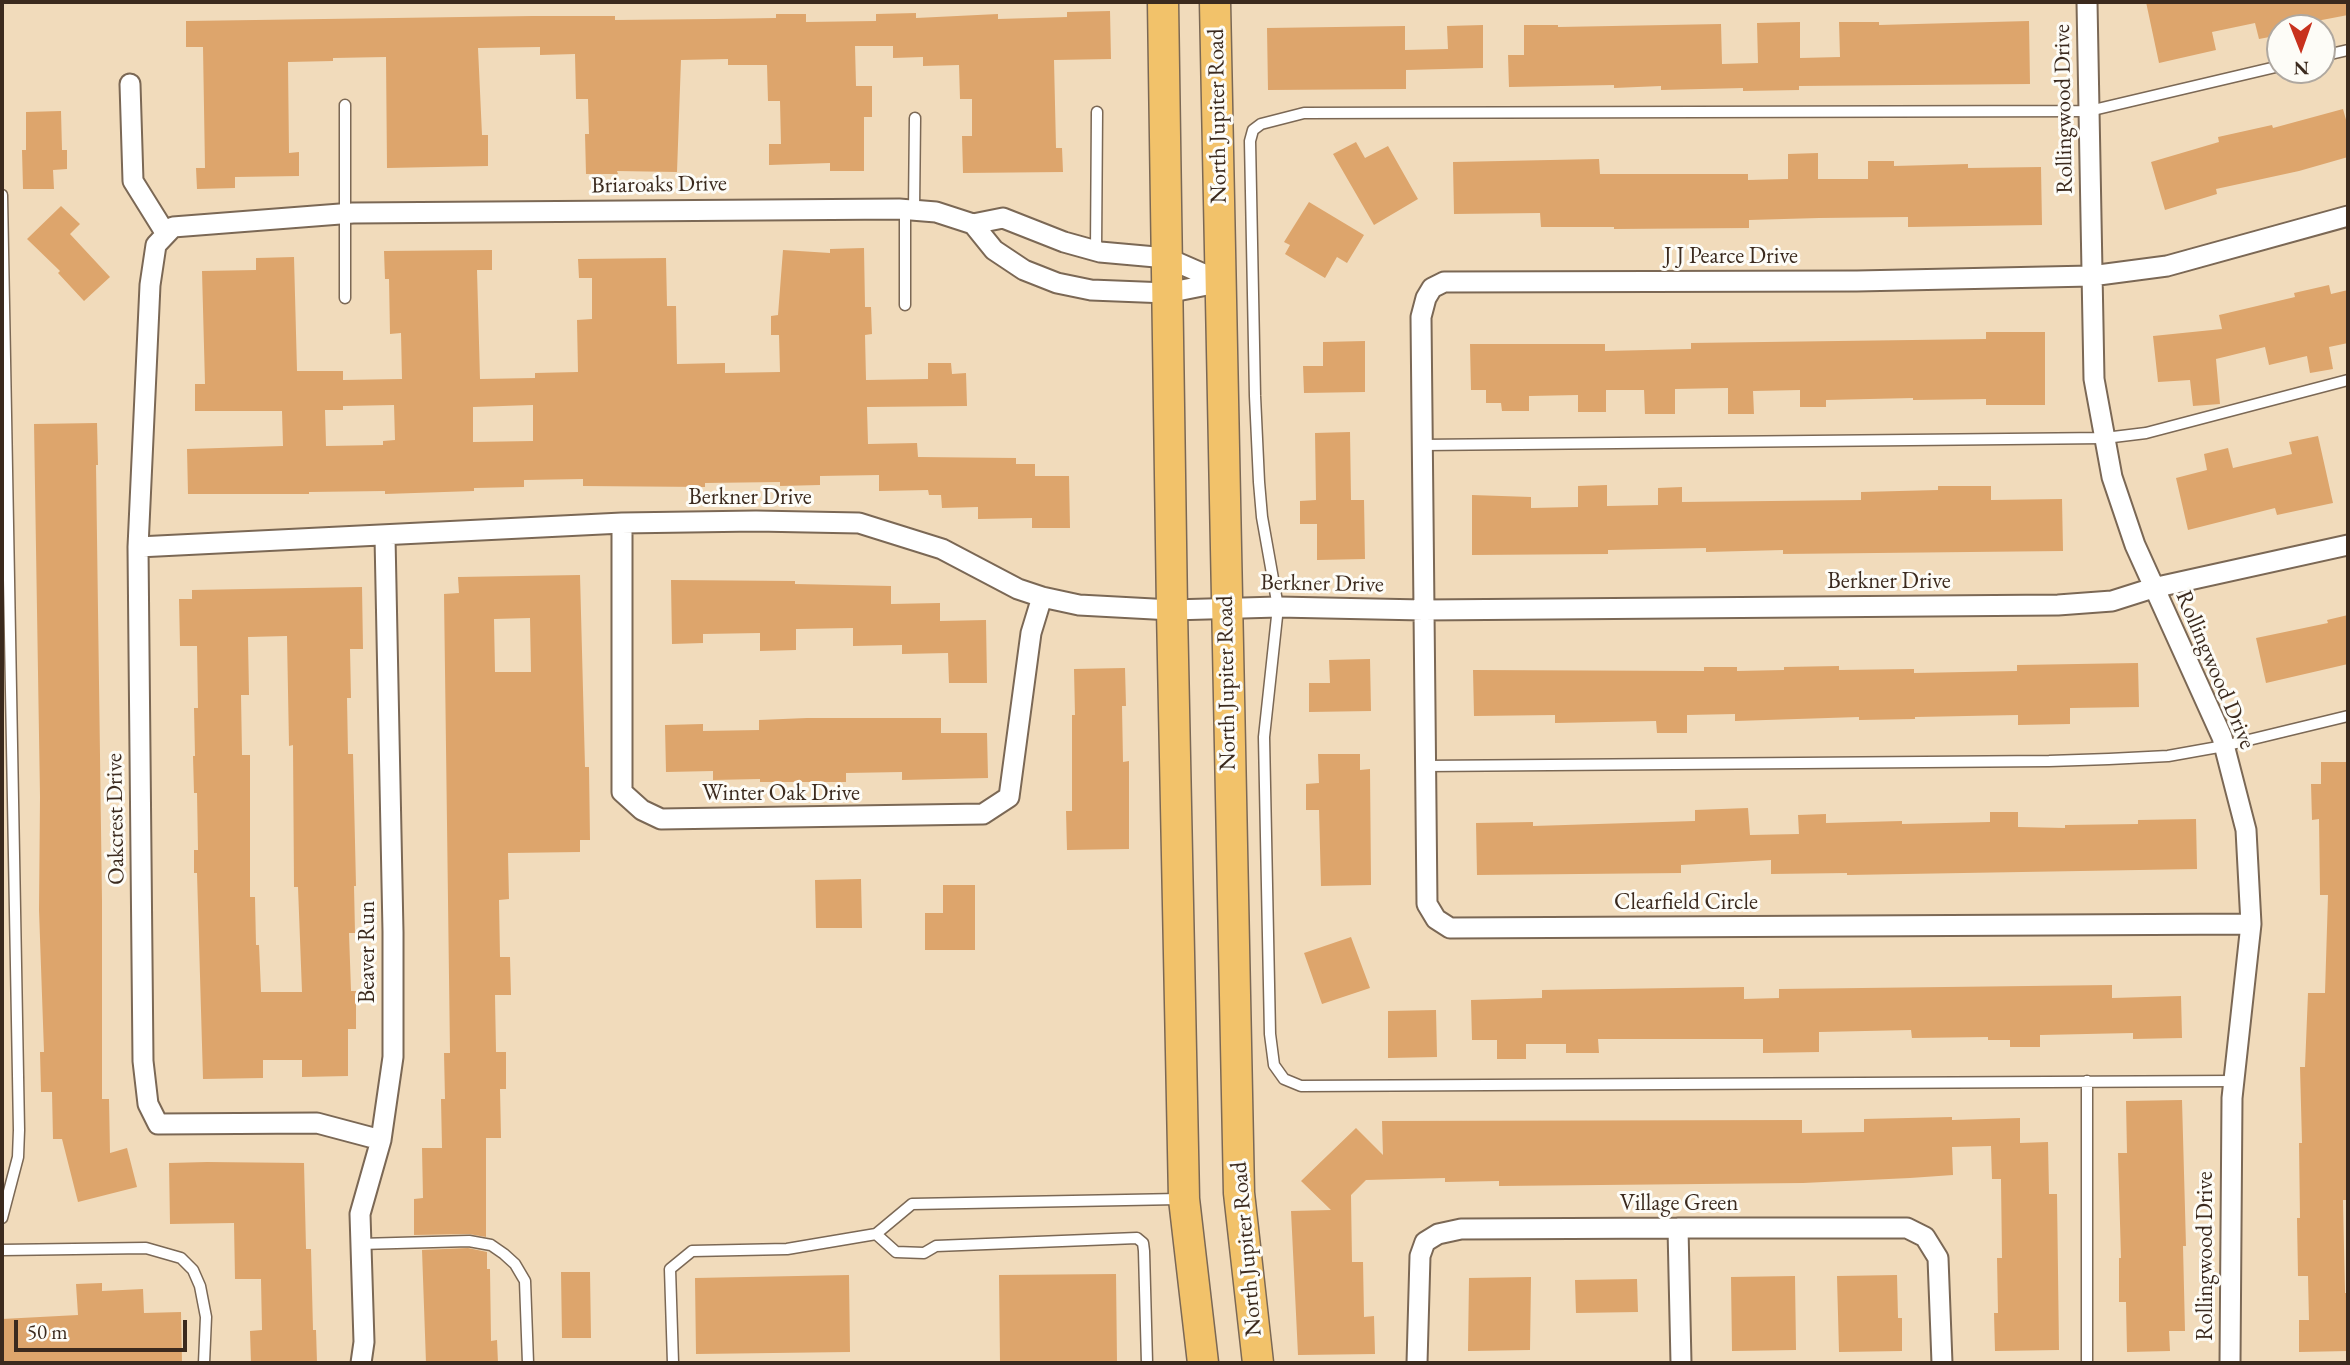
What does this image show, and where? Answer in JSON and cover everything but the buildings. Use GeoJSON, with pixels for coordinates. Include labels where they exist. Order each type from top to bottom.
{"type":"FeatureCollection","features":[{"type":"Feature","properties":{"kind":"main road"},"geometry":{"type":"LineString","coordinates":[[1163,2],[1184,1199],[1203,1363]]}},
{"type":"Feature","properties":{"kind":"main road","name":"North Jupiter Road"},"geometry":{"type":"LineString","coordinates":[[1215,2],[1222,282],[1225,608],[1239,1193],[1258,1363]]}},
{"type":"Feature","properties":{"kind":"street","name":"Rollingwood Drive"},"geometry":{"type":"LineString","coordinates":[[2087,2],[2094,379],[2112,477],[2135,545],[2188,658],[2224,746],[2246,830],[2251,924],[2234,1081],[2230,1363]]}},
{"type":"Feature","properties":{"kind":"street"},"geometry":{"type":"LineString","coordinates":[[130,84],[133,181],[166,234]]}},
{"type":"Feature","properties":{"kind":"street","name":"Briaroaks Drive"},"geometry":{"type":"LineString","coordinates":[[166,234],[173,227],[344,214],[835,208],[909,210],[936,212],[973,224],[1003,218],[1064,242],[1096,251],[1167,258],[1222,282]]}},
{"type":"Feature","properties":{"kind":"street","name":"J J Pearce Drive"},"geometry":{"type":"LineString","coordinates":[[1423,610],[1421,317],[1432,288],[1444,282],[1857,281],[2091,276],[2167,266],[2348,216]]}},
{"type":"Feature","properties":{"kind":"street"},"geometry":{"type":"LineString","coordinates":[[973,224],[994,250],[1024,270],[1058,283],[1091,290],[1167,293],[1222,282]]}},
{"type":"Feature","properties":{"kind":"street","name":"Oakcrest Drive"},"geometry":{"type":"LineString","coordinates":[[166,234],[156,245],[150,285],[138,547],[143,1061],[148,1104],[158,1124],[317,1123],[380,1140]]}},
{"type":"Feature","properties":{"kind":"street","name":"Berkner Drive"},"geometry":{"type":"LineString","coordinates":[[138,547],[384,537],[622,523],[859,523],[942,549],[1018,589],[1079,605],[1172,610],[1278,607],[1423,610],[2059,605],[2112,601],[2153,588],[2348,545]]}},
{"type":"Feature","properties":{"kind":"street","name":"Winter Oak Drive"},"geometry":{"type":"LineString","coordinates":[[622,523],[622,792],[642,810],[661,819],[983,814],[1009,797],[1031,633],[1042,597]]}},
{"type":"Feature","properties":{"kind":"street","name":"Beaver Run"},"geometry":{"type":"LineString","coordinates":[[361,1363],[364,1342],[360,1214],[380,1140],[393,1057],[393,932],[384,537]]}},
{"type":"Feature","properties":{"kind":"street","name":"Clearfield Circle"},"geometry":{"type":"LineString","coordinates":[[1423,610],[1427,904],[1436,919],[1450,928],[2251,924]]}},
{"type":"Feature","properties":{"kind":"street"},"geometry":{"type":"LineString","coordinates":[[1678,1228],[1681,1363]]}},
{"type":"Feature","properties":{"kind":"street","name":"Village Green"},"geometry":{"type":"LineString","coordinates":[[1417,1363],[1420,1256],[1425,1242],[1438,1234],[1461,1229],[1678,1228],[1907,1228],[1925,1237],[1938,1258],[1942,1363]]}},
{"type":"Feature","properties":{"kind":"lane"},"geometry":{"type":"LineString","coordinates":[[2234,1081],[1301,1086],[1284,1079],[1274,1065],[1270,1034],[1264,757],[1267,697],[1278,607],[1262,517],[1255,396],[1250,141],[1253,130],[1261,124],[1304,113],[2089,111],[2266,69]]}},
{"type":"Feature","properties":{"kind":"lane"},"geometry":{"type":"LineString","coordinates":[[345,105],[345,298]]}},
{"type":"Feature","properties":{"kind":"lane"},"geometry":{"type":"LineString","coordinates":[[1096,251],[1097,113]]}},
{"type":"Feature","properties":{"kind":"lane"},"geometry":{"type":"LineString","coordinates":[[905,305],[915,118]]}},
{"type":"Feature","properties":{"kind":"lane"},"geometry":{"type":"LineString","coordinates":[[2,195],[19,1130],[18,1157],[2,1218]]}},
{"type":"Feature","properties":{"kind":"lane"},"geometry":{"type":"LineString","coordinates":[[1422,444],[2105,438],[2146,433],[2348,380]]}},
{"type":"Feature","properties":{"kind":"lane"},"geometry":{"type":"LineString","coordinates":[[1425,766],[2049,761],[2168,755],[2224,746],[2348,716]]}},
{"type":"Feature","properties":{"kind":"lane"},"geometry":{"type":"LineString","coordinates":[[2087,1081],[2087,1363]]}},
{"type":"Feature","properties":{"kind":"lane"},"geometry":{"type":"LineString","coordinates":[[673,1363],[670,1269],[692,1251],[787,1249],[876,1234],[912,1204],[1184,1199]]}},
{"type":"Feature","properties":{"kind":"lane"},"geometry":{"type":"LineString","coordinates":[[876,1234],[896,1252],[924,1253],[936,1246],[1137,1238],[1143,1243],[1144,1251],[1147,1363]]}},
{"type":"Feature","properties":{"kind":"lane"},"geometry":{"type":"LineString","coordinates":[[360,1244],[469,1241],[491,1245],[504,1254],[515,1264],[525,1281],[528,1363]]}},
{"type":"Feature","properties":{"kind":"lane"},"geometry":{"type":"LineString","coordinates":[[2,1250],[146,1248],[181,1258],[193,1270],[200,1286],[206,1317],[204,1363]]}}]}
